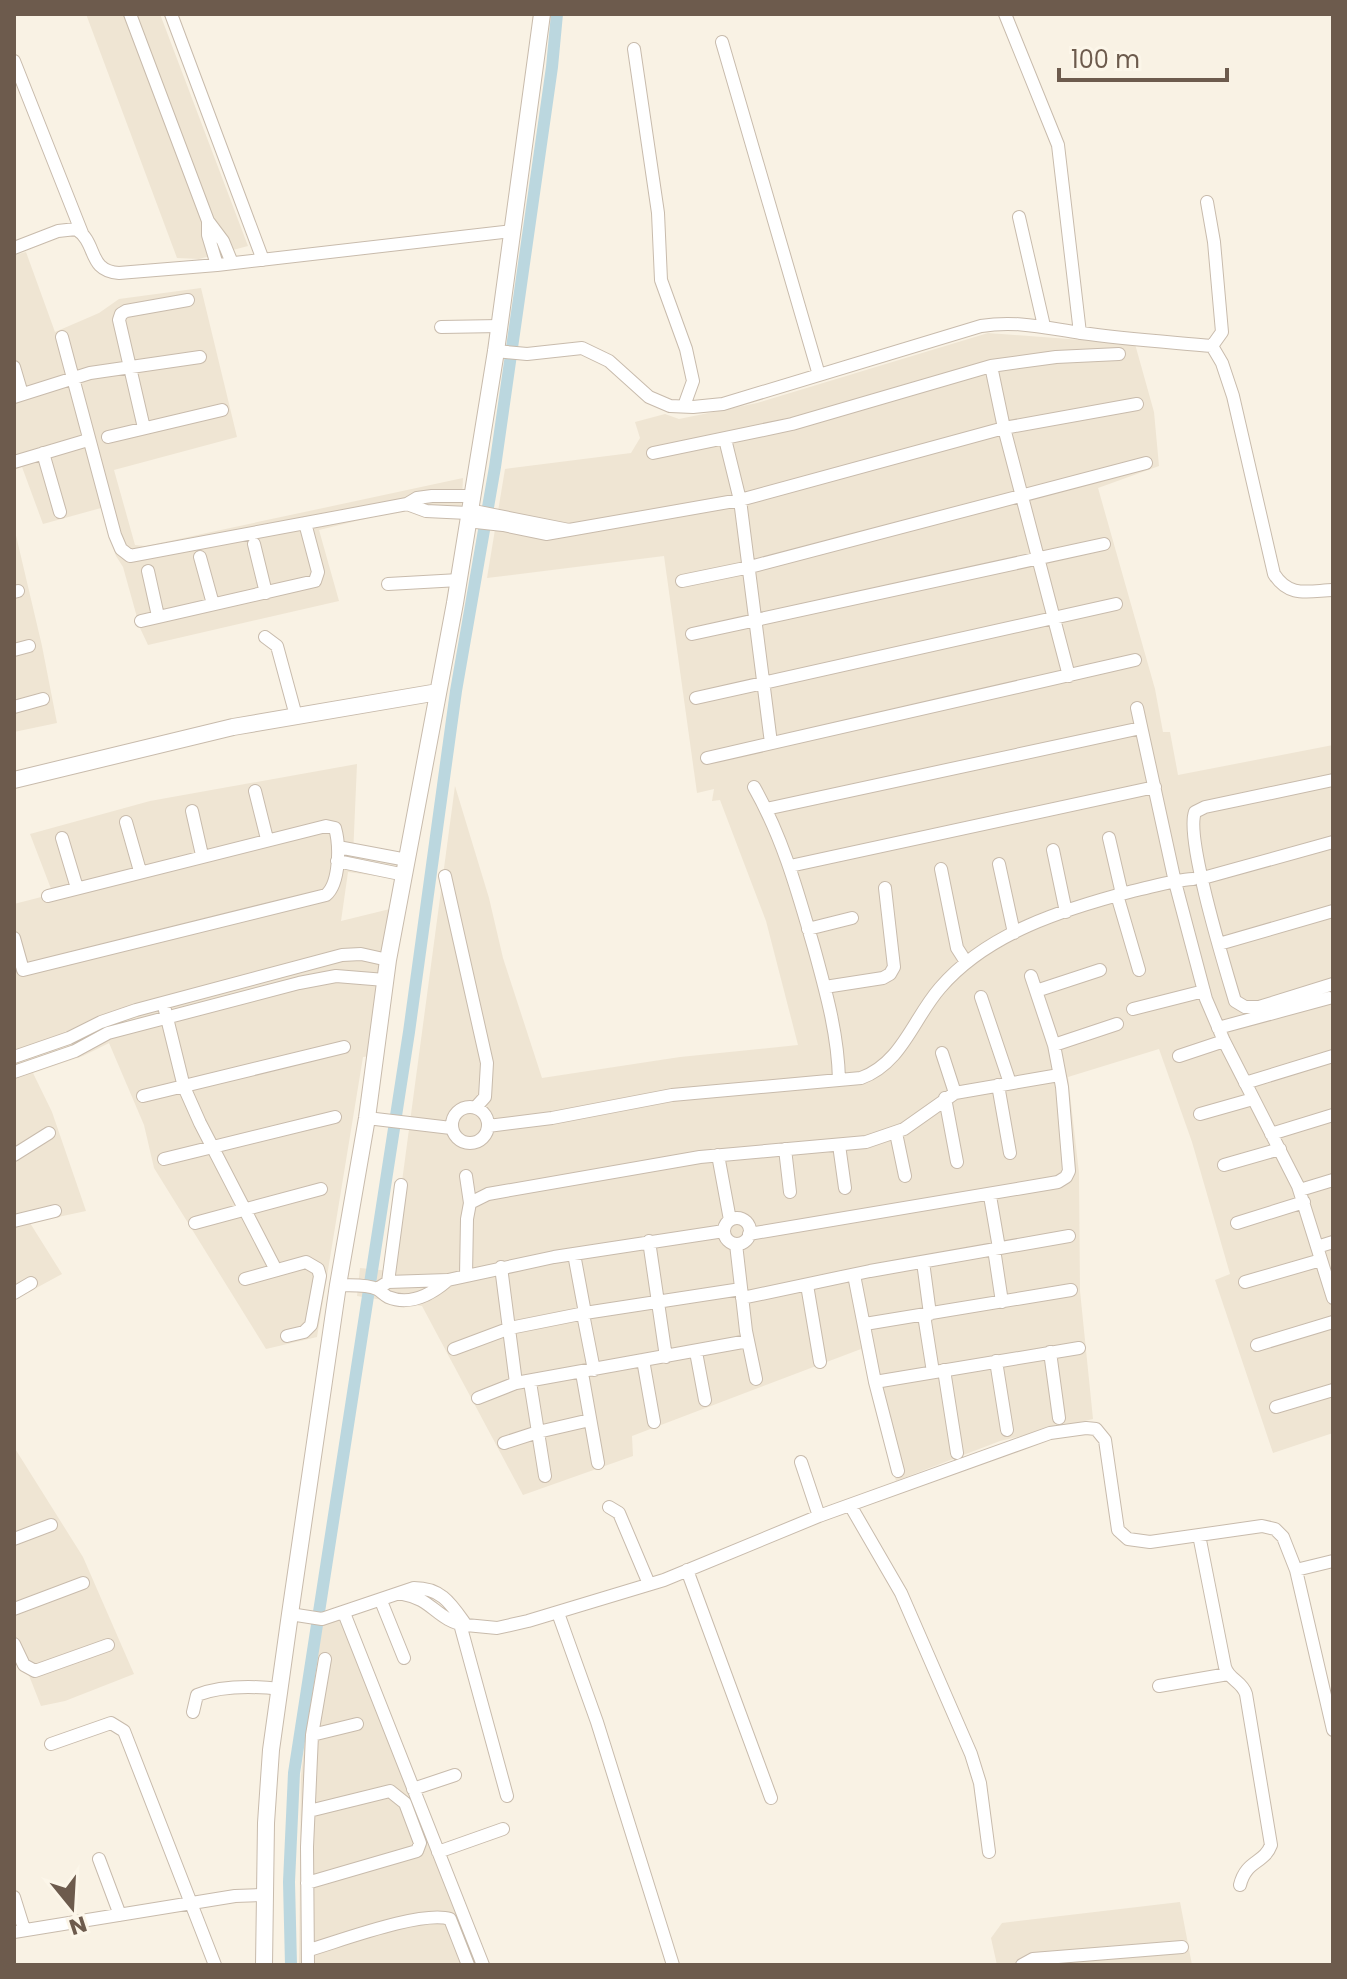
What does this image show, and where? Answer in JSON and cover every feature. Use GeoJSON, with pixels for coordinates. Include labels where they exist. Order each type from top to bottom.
{"type":"FeatureCollection","features":[{"type":"Feature","properties":{"kind":"street"},"geometry":{"type":"LineString","coordinates":[[130,14],[208,221],[223,241],[232,263]]}},
{"type":"Feature","properties":{"kind":"street"},"geometry":{"type":"LineString","coordinates":[[171,14],[263,260]]}},
{"type":"Feature","properties":{"kind":"street"},"geometry":{"type":"LineString","coordinates":[[264,1965],[271,1750],[295,1616],[338,1285],[372,1119],[388,960],[500,351],[500,326],[542,14]]}},
{"type":"Feature","properties":{"kind":"street"},"geometry":{"type":"LineString","coordinates":[[1005,14],[1058,145],[1080,333]]}},
{"type":"Feature","properties":{"kind":"street"},"geometry":{"type":"LineString","coordinates":[[722,42],[819,375]]}},
{"type":"Feature","properties":{"kind":"street"},"geometry":{"type":"LineString","coordinates":[[634,49],[658,213],[661,280],[686,349],[693,381],[684,406]]}},
{"type":"Feature","properties":{"kind":"street"},"geometry":{"type":"LineString","coordinates":[[14,61],[82,233],[101,268],[107,272],[217,265],[512,231]]}},
{"type":"Feature","properties":{"kind":"street"},"geometry":{"type":"LineString","coordinates":[[1207,202],[1222,332],[1212,346]]}},
{"type":"Feature","properties":{"kind":"street"},"geometry":{"type":"LineString","coordinates":[[1019,217],[1044,326]]}},
{"type":"Feature","properties":{"kind":"street"},"geometry":{"type":"LineString","coordinates":[[208,221],[208,235],[217,265]]}},
{"type":"Feature","properties":{"kind":"street"},"geometry":{"type":"LineString","coordinates":[[14,248],[69,228],[82,233]]}},
{"type":"Feature","properties":{"kind":"street"},"geometry":{"type":"LineString","coordinates":[[144,428],[119,320],[121,314],[188,300]]}},
{"type":"Feature","properties":{"kind":"street"},"geometry":{"type":"LineString","coordinates":[[500,351],[527,354],[582,348],[595,352],[617,368],[649,397],[670,406],[684,406],[723,404],[981,326],[1000,323],[1212,346]]}},
{"type":"Feature","properties":{"kind":"street"},"geometry":{"type":"LineString","coordinates":[[441,327],[500,326]]}},
{"type":"Feature","properties":{"kind":"street"},"geometry":{"type":"LineString","coordinates":[[62,337],[115,535],[121,549],[130,556],[407,504],[426,511],[472,512],[569,530],[740,500],[1004,428],[1137,404]]}},
{"type":"Feature","properties":{"kind":"street"},"geometry":{"type":"LineString","coordinates":[[1212,346],[1222,363],[1233,396],[1274,574],[1281,585],[1290,591],[1333,590]]}},
{"type":"Feature","properties":{"kind":"street"},"geometry":{"type":"LineString","coordinates":[[653,453],[792,424],[991,366],[1056,357],[1119,354]]}},
{"type":"Feature","properties":{"kind":"street"},"geometry":{"type":"LineString","coordinates":[[14,367],[18,395],[73,378],[129,366],[200,357]]}},
{"type":"Feature","properties":{"kind":"street"},"geometry":{"type":"LineString","coordinates":[[991,366],[1004,428],[1069,676]]}},
{"type":"Feature","properties":{"kind":"street"},"geometry":{"type":"LineString","coordinates":[[108,437],[222,410]]}},
{"type":"Feature","properties":{"kind":"street"},"geometry":{"type":"LineString","coordinates":[[725,439],[740,500],[771,743]]}},
{"type":"Feature","properties":{"kind":"street"},"geometry":{"type":"LineString","coordinates":[[14,462],[88,440]]}},
{"type":"Feature","properties":{"kind":"street"},"geometry":{"type":"LineString","coordinates":[[43,453],[60,512]]}},
{"type":"Feature","properties":{"kind":"street"},"geometry":{"type":"LineString","coordinates":[[682,581],[750,567],[1146,463]]}},
{"type":"Feature","properties":{"kind":"street"},"geometry":{"type":"LineString","coordinates":[[141,621],[310,583],[318,578],[305,523]]}},
{"type":"Feature","properties":{"kind":"street"},"geometry":{"type":"LineString","coordinates":[[254,544],[266,593]]}},
{"type":"Feature","properties":{"kind":"street"},"geometry":{"type":"LineString","coordinates":[[692,634],[1104,544]]}},
{"type":"Feature","properties":{"kind":"street"},"geometry":{"type":"LineString","coordinates":[[200,557],[213,604]]}},
{"type":"Feature","properties":{"kind":"street"},"geometry":{"type":"LineString","coordinates":[[148,571],[158,616]]}},
{"type":"Feature","properties":{"kind":"street"},"geometry":{"type":"LineString","coordinates":[[388,584],[459,580]]}},
{"type":"Feature","properties":{"kind":"street"},"geometry":{"type":"LineString","coordinates":[[696,698],[1116,604]]}},
{"type":"Feature","properties":{"kind":"street"},"geometry":{"type":"LineString","coordinates":[[265,637],[277,646],[296,716]]}},
{"type":"Feature","properties":{"kind":"street"},"geometry":{"type":"LineString","coordinates":[[14,650],[29,646]]}},
{"type":"Feature","properties":{"kind":"street"},"geometry":{"type":"LineString","coordinates":[[707,758],[1135,660]]}},
{"type":"Feature","properties":{"kind":"street"},"geometry":{"type":"LineString","coordinates":[[14,780],[208,732],[438,692]]}},
{"type":"Feature","properties":{"kind":"street"},"geometry":{"type":"LineString","coordinates":[[14,707],[43,699]]}},
{"type":"Feature","properties":{"kind":"street"},"geometry":{"type":"LineString","coordinates":[[1137,708],[1175,882],[1204,991],[1224,1041],[1302,1196],[1333,1298]]}},
{"type":"Feature","properties":{"kind":"street"},"geometry":{"type":"LineString","coordinates":[[766,809],[1141,728]]}},
{"type":"Feature","properties":{"kind":"street"},"geometry":{"type":"LineString","coordinates":[[1333,780],[1220,803],[1195,812],[1191,822],[1198,879],[1235,1001],[1245,1007],[1259,1007],[1333,984]]}},
{"type":"Feature","properties":{"kind":"street"},"geometry":{"type":"LineString","coordinates":[[754,787],[790,866],[836,1034],[839,1080]]}},
{"type":"Feature","properties":{"kind":"street"},"geometry":{"type":"LineString","coordinates":[[790,866],[1155,787]]}},
{"type":"Feature","properties":{"kind":"street"},"geometry":{"type":"LineString","coordinates":[[255,791],[267,839]]}},
{"type":"Feature","properties":{"kind":"street"},"geometry":{"type":"LineString","coordinates":[[192,811],[202,855]]}},
{"type":"Feature","properties":{"kind":"street"},"geometry":{"type":"LineString","coordinates":[[126,822],[140,871]]}},
{"type":"Feature","properties":{"kind":"street"},"geometry":{"type":"LineString","coordinates":[[14,938],[18,971],[326,895],[332,889],[337,833],[330,826],[267,839],[48,896]]}},
{"type":"Feature","properties":{"kind":"street"},"geometry":{"type":"LineString","coordinates":[[62,838],[77,888]]}},
{"type":"Feature","properties":{"kind":"street"},"geometry":{"type":"LineString","coordinates":[[1109,838],[1119,895],[1139,970]]}},
{"type":"Feature","properties":{"kind":"street"},"geometry":{"type":"LineString","coordinates":[[488,1126],[672,1095],[853,1080],[870,1075],[892,1059],[923,1010],[966,962],[1014,933],[1119,895],[1198,879],[1333,842]]}},
{"type":"Feature","properties":{"kind":"street"},"geometry":{"type":"LineString","coordinates":[[1053,850],[1066,912]]}},
{"type":"Feature","properties":{"kind":"street"},"geometry":{"type":"LineString","coordinates":[[337,854],[406,867]]}},
{"type":"Feature","properties":{"kind":"street"},"geometry":{"type":"LineString","coordinates":[[999,864],[1014,933]]}},
{"type":"Feature","properties":{"kind":"street"},"geometry":{"type":"LineString","coordinates":[[941,869],[957,948],[966,962]]}},
{"type":"Feature","properties":{"kind":"street"},"geometry":{"type":"LineString","coordinates":[[445,876],[487,1063],[485,1097],[476,1107]]}},
{"type":"Feature","properties":{"kind":"street"},"geometry":{"type":"LineString","coordinates":[[825,987],[883,978],[890,974],[894,967],[885,888]]}},
{"type":"Feature","properties":{"kind":"street"},"geometry":{"type":"LineString","coordinates":[[1219,944],[1333,911]]}},
{"type":"Feature","properties":{"kind":"street"},"geometry":{"type":"LineString","coordinates":[[808,929],[852,918]]}},
{"type":"Feature","properties":{"kind":"street"},"geometry":{"type":"LineString","coordinates":[[14,1057],[69,1038],[101,1022],[319,962],[361,954],[388,960]]}},
{"type":"Feature","properties":{"kind":"street"},"geometry":{"type":"LineString","coordinates":[[319,962],[323,977]]}},
{"type":"Feature","properties":{"kind":"street"},"geometry":{"type":"LineString","coordinates":[[1036,991],[1100,970]]}},
{"type":"Feature","properties":{"kind":"street"},"geometry":{"type":"LineString","coordinates":[[14,1072],[75,1051],[108,1033],[323,977],[358,976],[385,980]]}},
{"type":"Feature","properties":{"kind":"street"},"geometry":{"type":"LineString","coordinates":[[749,1234],[990,1196],[1058,1182],[1066,1177],[1069,1171],[1054,1045],[1031,976]]}},
{"type":"Feature","properties":{"kind":"street"},"geometry":{"type":"LineString","coordinates":[[1133,1009],[1204,991]]}},
{"type":"Feature","properties":{"kind":"street"},"geometry":{"type":"LineString","coordinates":[[981,997],[1004,1084],[1010,1153]]}},
{"type":"Feature","properties":{"kind":"street"},"geometry":{"type":"LineString","coordinates":[[1218,1028],[1329,998]]}},
{"type":"Feature","properties":{"kind":"street"},"geometry":{"type":"LineString","coordinates":[[163,1003],[184,1087],[276,1270]]}},
{"type":"Feature","properties":{"kind":"street"},"geometry":{"type":"LineString","coordinates":[[1054,1045],[1117,1024]]}},
{"type":"Feature","properties":{"kind":"street"},"geometry":{"type":"LineString","coordinates":[[1179,1056],[1224,1041]]}},
{"type":"Feature","properties":{"kind":"street"},"geometry":{"type":"LineString","coordinates":[[143,1096],[344,1047]]}},
{"type":"Feature","properties":{"kind":"street"},"geometry":{"type":"LineString","coordinates":[[942,1053],[957,1162]]}},
{"type":"Feature","properties":{"kind":"street"},"geometry":{"type":"LineString","coordinates":[[1245,1083],[1333,1056]]}},
{"type":"Feature","properties":{"kind":"street"},"geometry":{"type":"LineString","coordinates":[[470,1203],[488,1194],[718,1155],[866,1142],[896,1133],[950,1096],[1059,1075]]}},
{"type":"Feature","properties":{"kind":"street"},"geometry":{"type":"LineString","coordinates":[[1200,1114],[1253,1099]]}},
{"type":"Feature","properties":{"kind":"street"},"geometry":{"type":"LineString","coordinates":[[372,1119],[451,1128],[460,1140],[467,1143],[481,1139],[488,1126],[485,1115],[476,1107],[468,1106],[455,1114],[451,1128]]}},
{"type":"Feature","properties":{"kind":"street"},"geometry":{"type":"LineString","coordinates":[[1271,1134],[1333,1115]]}},
{"type":"Feature","properties":{"kind":"street"},"geometry":{"type":"LineString","coordinates":[[164,1159],[335,1117]]}},
{"type":"Feature","properties":{"kind":"street"},"geometry":{"type":"LineString","coordinates":[[14,1155],[49,1133]]}},
{"type":"Feature","properties":{"kind":"street"},"geometry":{"type":"LineString","coordinates":[[896,1133],[905,1176]]}},
{"type":"Feature","properties":{"kind":"street"},"geometry":{"type":"LineString","coordinates":[[839,1145],[845,1188]]}},
{"type":"Feature","properties":{"kind":"street"},"geometry":{"type":"LineString","coordinates":[[785,1149],[790,1192]]}},
{"type":"Feature","properties":{"kind":"street"},"geometry":{"type":"LineString","coordinates":[[1224,1165],[1280,1149]]}},
{"type":"Feature","properties":{"kind":"street"},"geometry":{"type":"LineString","coordinates":[[338,1285],[359,1287],[448,1280],[501,1267],[727,1226],[742,1220],[748,1226],[749,1234],[743,1242],[736,1244],[726,1238],[727,1226],[718,1155]]}},
{"type":"Feature","properties":{"kind":"street"},"geometry":{"type":"LineString","coordinates":[[466,1176],[470,1203],[466,1276]]}},
{"type":"Feature","properties":{"kind":"street"},"geometry":{"type":"LineString","coordinates":[[1237,1223],[1333,1180]]}},
{"type":"Feature","properties":{"kind":"street"},"geometry":{"type":"LineString","coordinates":[[379,1286],[401,1185]]}},
{"type":"Feature","properties":{"kind":"street"},"geometry":{"type":"LineString","coordinates":[[195,1223],[321,1189]]}},
{"type":"Feature","properties":{"kind":"street"},"geometry":{"type":"LineString","coordinates":[[990,1196],[1002,1302]]}},
{"type":"Feature","properties":{"kind":"street"},"geometry":{"type":"LineString","coordinates":[[14,1221],[55,1211]]}},
{"type":"Feature","properties":{"kind":"street"},"geometry":{"type":"LineString","coordinates":[[454,1349],[510,1328],[584,1314],[807,1285],[1069,1236]]}},
{"type":"Feature","properties":{"kind":"street"},"geometry":{"type":"LineString","coordinates":[[649,1241],[666,1357]]}},
{"type":"Feature","properties":{"kind":"street"},"geometry":{"type":"LineString","coordinates":[[1245,1282],[1319,1253],[1333,1242]]}},
{"type":"Feature","properties":{"kind":"street"},"geometry":{"type":"LineString","coordinates":[[736,1244],[756,1379]]}},
{"type":"Feature","properties":{"kind":"street"},"geometry":{"type":"LineString","coordinates":[[574,1254],[584,1314],[590,1420],[598,1463]]}},
{"type":"Feature","properties":{"kind":"street"},"geometry":{"type":"LineString","coordinates":[[245,1279],[306,1262],[318,1269],[320,1276],[311,1325],[304,1332],[287,1336]]}},
{"type":"Feature","properties":{"kind":"street"},"geometry":{"type":"LineString","coordinates":[[923,1262],[927,1315],[957,1453]]}},
{"type":"Feature","properties":{"kind":"street"},"geometry":{"type":"LineString","coordinates":[[501,1267],[516,1383]]}},
{"type":"Feature","properties":{"kind":"street"},"geometry":{"type":"LineString","coordinates":[[854,1275],[875,1382],[898,1471]]}},
{"type":"Feature","properties":{"kind":"street"},"geometry":{"type":"LineString","coordinates":[[14,1293],[31,1283]]}},
{"type":"Feature","properties":{"kind":"street"},"geometry":{"type":"LineString","coordinates":[[807,1285],[820,1362]]}},
{"type":"Feature","properties":{"kind":"street"},"geometry":{"type":"LineString","coordinates":[[865,1324],[1071,1290]]}},
{"type":"Feature","properties":{"kind":"street"},"geometry":{"type":"LineString","coordinates":[[1257,1345],[1333,1322]]}},
{"type":"Feature","properties":{"kind":"street"},"geometry":{"type":"LineString","coordinates":[[478,1398],[516,1383],[748,1341]]}},
{"type":"Feature","properties":{"kind":"street"},"geometry":{"type":"LineString","coordinates":[[875,1382],[1079,1348]]}},
{"type":"Feature","properties":{"kind":"street"},"geometry":{"type":"LineString","coordinates":[[696,1352],[705,1400]]}},
{"type":"Feature","properties":{"kind":"street"},"geometry":{"type":"LineString","coordinates":[[1050,1352],[1059,1418]]}},
{"type":"Feature","properties":{"kind":"street"},"geometry":{"type":"LineString","coordinates":[[643,1360],[654,1422]]}},
{"type":"Feature","properties":{"kind":"street"},"geometry":{"type":"LineString","coordinates":[[996,1361],[1007,1430]]}},
{"type":"Feature","properties":{"kind":"street"},"geometry":{"type":"LineString","coordinates":[[530,1382],[545,1476]]}},
{"type":"Feature","properties":{"kind":"street"},"geometry":{"type":"LineString","coordinates":[[1276,1407],[1333,1390]]}},
{"type":"Feature","properties":{"kind":"street"},"geometry":{"type":"LineString","coordinates":[[504,1443],[590,1420]]}},
{"type":"Feature","properties":{"kind":"street"},"geometry":{"type":"LineString","coordinates":[[295,1616],[322,1619],[399,1594],[420,1599],[451,1623],[497,1628],[558,1613],[649,1584],[819,1516],[1037,1437],[1096,1429],[1105,1440],[1118,1530],[1128,1539],[1150,1542],[1262,1526],[1275,1529],[1283,1537],[1296,1570],[1333,1730]]}},
{"type":"Feature","properties":{"kind":"street"},"geometry":{"type":"LineString","coordinates":[[801,1462],[819,1516]]}},
{"type":"Feature","properties":{"kind":"street"},"geometry":{"type":"LineString","coordinates":[[850,1505],[901,1593],[971,1754],[980,1783],[989,1852]]}},
{"type":"Feature","properties":{"kind":"street"},"geometry":{"type":"LineString","coordinates":[[609,1507],[619,1513],[649,1584]]}},
{"type":"Feature","properties":{"kind":"street"},"geometry":{"type":"LineString","coordinates":[[14,1539],[51,1525]]}},
{"type":"Feature","properties":{"kind":"street"},"geometry":{"type":"LineString","coordinates":[[1199,1535],[1228,1674],[1240,1683],[1246,1694],[1271,1845],[1268,1854],[1243,1873],[1240,1885]]}},
{"type":"Feature","properties":{"kind":"street"},"geometry":{"type":"LineString","coordinates":[[1296,1570],[1333,1561]]}},
{"type":"Feature","properties":{"kind":"street"},"geometry":{"type":"LineString","coordinates":[[687,1570],[771,1798]]}},
{"type":"Feature","properties":{"kind":"street"},"geometry":{"type":"LineString","coordinates":[[14,1609],[83,1583]]}},
{"type":"Feature","properties":{"kind":"street"},"geometry":{"type":"LineString","coordinates":[[381,1601],[404,1658]]}},
{"type":"Feature","properties":{"kind":"street"},"geometry":{"type":"LineString","coordinates":[[344,1613],[483,1965]]}},
{"type":"Feature","properties":{"kind":"street"},"geometry":{"type":"LineString","coordinates":[[558,1613],[597,1722],[673,1965]]}},
{"type":"Feature","properties":{"kind":"street"},"geometry":{"type":"LineString","coordinates":[[463,1624],[507,1796]]}},
{"type":"Feature","properties":{"kind":"street"},"geometry":{"type":"LineString","coordinates":[[14,1644],[24,1665],[35,1671],[108,1645]]}},
{"type":"Feature","properties":{"kind":"street"},"geometry":{"type":"LineString","coordinates":[[308,1965],[307,1883],[312,1735],[325,1659]]}},
{"type":"Feature","properties":{"kind":"street"},"geometry":{"type":"LineString","coordinates":[[1159,1686],[1228,1674]]}},
{"type":"Feature","properties":{"kind":"street"},"geometry":{"type":"LineString","coordinates":[[193,1712],[197,1695],[207,1691],[256,1686],[281,1689]]}},
{"type":"Feature","properties":{"kind":"street"},"geometry":{"type":"LineString","coordinates":[[51,1744],[111,1723],[120,1727],[215,1965]]}},
{"type":"Feature","properties":{"kind":"street"},"geometry":{"type":"LineString","coordinates":[[312,1735],[357,1724]]}},
{"type":"Feature","properties":{"kind":"street"},"geometry":{"type":"LineString","coordinates":[[413,1789],[455,1775]]}},
{"type":"Feature","properties":{"kind":"street"},"geometry":{"type":"LineString","coordinates":[[307,1883],[417,1851],[420,1843],[405,1803],[390,1791],[309,1811]]}},
{"type":"Feature","properties":{"kind":"street"},"geometry":{"type":"LineString","coordinates":[[438,1852],[503,1829]]}},
{"type":"Feature","properties":{"kind":"street"},"geometry":{"type":"LineString","coordinates":[[99,1859],[120,1915]]}},
{"type":"Feature","properties":{"kind":"street"},"geometry":{"type":"LineString","coordinates":[[14,1897],[19,1931],[235,1896],[264,1895]]}},
{"type":"Feature","properties":{"kind":"street"},"geometry":{"type":"LineString","coordinates":[[309,1950],[395,1925],[439,1916],[450,1919],[468,1965]]}},
{"type":"Feature","properties":{"kind":"street"},"geometry":{"type":"LineString","coordinates":[[1022,1965],[1033,1959],[1182,1947]]}},
{"type":"Feature","properties":{"kind":"shaded area"},"geometry":{"type":"Polygon","coordinates":[[[86,14],[160,14],[248,246],[199,259],[177,258],[86,14]]]}},
{"type":"Feature","properties":{"kind":"shaded area"},"geometry":{"type":"Polygon","coordinates":[[[26,252],[55,332],[99,313],[119,299],[201,288],[237,437],[114,470],[135,545],[146,546],[463,478],[461,519],[402,510],[319,530],[339,601],[148,645],[101,508],[43,524],[22,467],[14,470],[14,255],[26,252]]]}},
{"type":"Feature","properties":{"kind":"shaded area"},"geometry":{"type":"Polygon","coordinates":[[[988,333],[1135,344],[1154,412],[1159,466],[1098,488],[1155,689],[1163,732],[1170,732],[1178,775],[1333,745],[1333,1433],[1273,1453],[1215,1280],[1230,1274],[1192,1142],[1159,1049],[1068,1077],[1079,1173],[1080,1291],[1093,1419],[1000,1441],[896,1481],[861,1349],[632,1436],[633,1456],[523,1495],[422,1306],[357,1296],[360,1268],[390,1271],[455,786],[489,898],[503,958],[542,1078],[680,1057],[798,1045],[766,921],[720,800],[712,801],[714,789],[697,793],[664,556],[487,578],[505,469],[631,453],[640,438],[635,422],[665,414],[679,419],[757,403],[988,333]]]}},
{"type":"Feature","properties":{"kind":"shaded area"},"geometry":{"type":"Polygon","coordinates":[[[14,527],[57,723],[14,732],[14,527]]]}},
{"type":"Feature","properties":{"kind":"shaded area"},"geometry":{"type":"Polygon","coordinates":[[[357,764],[353,856],[401,863],[398,879],[348,872],[341,921],[394,908],[370,1056],[363,1057],[317,1337],[266,1349],[154,1168],[144,1125],[109,1043],[83,1056],[33,1073],[52,1112],[86,1211],[30,1223],[62,1274],[14,1300],[14,904],[53,894],[30,834],[150,801],[357,764]]]}},
{"type":"Feature","properties":{"kind":"shaded area"},"geometry":{"type":"Polygon","coordinates":[[[14,1447],[83,1557],[134,1674],[65,1701],[41,1706],[17,1645],[14,1646],[14,1447]]]}},
{"type":"Feature","properties":{"kind":"shaded area"},"geometry":{"type":"Polygon","coordinates":[[[340,1618],[489,1965],[299,1965],[301,1776],[317,1628],[340,1618]]]}},
{"type":"Feature","properties":{"kind":"shaded area"},"geometry":{"type":"Polygon","coordinates":[[[1180,1902],[1192,1965],[997,1965],[991,1938],[1002,1923],[1180,1902]]]}},
{"type":"Feature","properties":{"kind":"waterway"},"geometry":{"type":"LineString","coordinates":[[291,1965],[289,1882],[294,1773],[409,1032],[456,691],[495,467],[557,14]]}}]}
